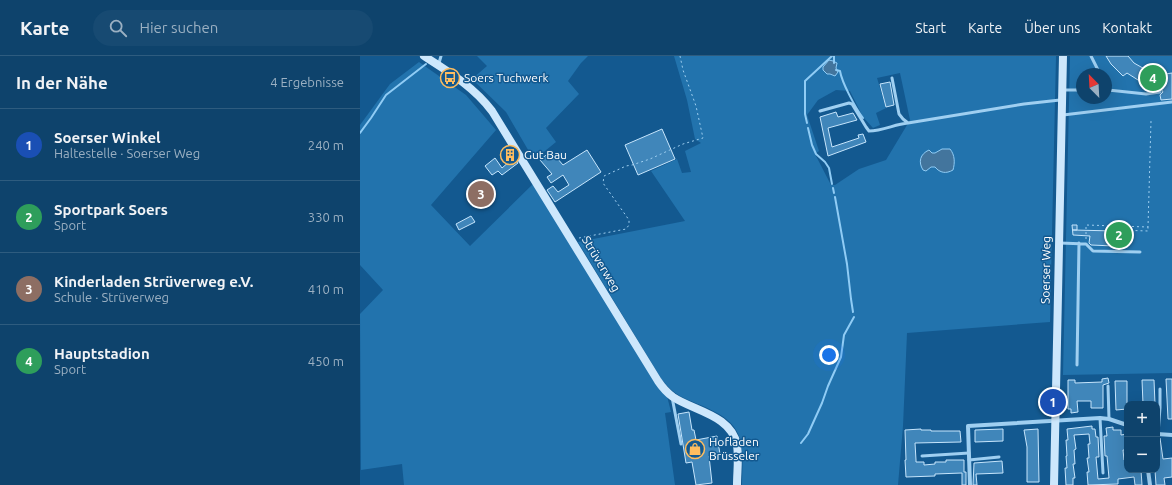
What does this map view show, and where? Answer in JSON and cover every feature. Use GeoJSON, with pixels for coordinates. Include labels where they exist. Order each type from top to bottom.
{"type":"FeatureCollection","features":[{"type":"Feature","properties":{"kind":"street","name":"Strüverweg"},"geometry":{"type":"LineString","coordinates":[[424,56],[469,87],[492,111],[658,381],[671,396],[718,419],[731,432],[737,443],[738,450],[737,485]]}},
{"type":"Feature","properties":{"kind":"street","name":"Soerser Weg"},"geometry":{"type":"LineString","coordinates":[[1054,485],[1063,56]]}},
{"type":"Feature","properties":{"kind":"street"},"geometry":{"type":"LineString","coordinates":[[970,485],[968,426],[1100,418],[1109,419],[1124,424]]}},
{"type":"Feature","properties":{"kind":"street"},"geometry":{"type":"LineString","coordinates":[[1160,434],[1172,435]]}},
{"type":"Feature","properties":{"kind":"street"},"geometry":{"type":"LineString","coordinates":[[1148,473],[1150,485]]}},
{"type":"Feature","properties":{"kind":"lane"},"geometry":{"type":"LineString","coordinates":[[438,65],[441,56]]}},
{"type":"Feature","properties":{"kind":"lane"},"geometry":{"type":"LineString","coordinates":[[1091,56],[1097,68]]}},
{"type":"Feature","properties":{"kind":"lane"},"geometry":{"type":"LineString","coordinates":[[892,78],[899,114],[902,119],[908,123]]}},
{"type":"Feature","properties":{"kind":"lane"},"geometry":{"type":"LineString","coordinates":[[1062,90],[1076,90]]}},
{"type":"Feature","properties":{"kind":"lane"},"geometry":{"type":"LineString","coordinates":[[1112,91],[1146,94],[1160,92]]}},
{"type":"Feature","properties":{"kind":"lane"},"geometry":{"type":"LineString","coordinates":[[820,111],[848,103],[852,104],[866,127],[870,131],[875,131],[901,123],[1024,104],[1062,100]]}},
{"type":"Feature","properties":{"kind":"lane"},"geometry":{"type":"LineString","coordinates":[[1062,115],[1172,102]]}},
{"type":"Feature","properties":{"kind":"lane"},"geometry":{"type":"LineString","coordinates":[[1058,243],[1086,244],[1093,251],[1140,252]]}},
{"type":"Feature","properties":{"kind":"lane"},"geometry":{"type":"LineString","coordinates":[[1076,365],[1079,243]]}},
{"type":"Feature","properties":{"kind":"lane"},"geometry":{"type":"LineString","coordinates":[[1108,386],[1109,419]]}},
{"type":"Feature","properties":{"kind":"lane"},"geometry":{"type":"LineString","coordinates":[[1160,389],[1160,401]]}},
{"type":"Feature","properties":{"kind":"lane"},"geometry":{"type":"LineString","coordinates":[[671,396],[681,444]]}},
{"type":"Feature","properties":{"kind":"lane"},"geometry":{"type":"LineString","coordinates":[[1100,418],[1103,473]]}},
{"type":"Feature","properties":{"kind":"lane"},"geometry":{"type":"LineString","coordinates":[[922,456],[968,453]]}},
{"type":"Feature","properties":{"kind":"lane"},"geometry":{"type":"LineString","coordinates":[[969,460],[998,457]]}},
{"type":"Feature","properties":{"kind":"path"},"geometry":{"type":"LineString","coordinates":[[572,240],[626,229],[629,226],[629,220],[603,183],[604,176],[626,166],[632,166],[650,159],[683,144],[703,138],[696,106],[683,70],[680,56]]}},
{"type":"Feature","properties":{"kind":"path"},"geometry":{"type":"LineString","coordinates":[[1120,252],[1118,230],[1148,231],[1151,121]]}},
{"type":"Feature","properties":{"kind":"path"},"geometry":{"type":"LineString","coordinates":[[1086,244],[1086,225],[1148,227]]}},
{"type":"Feature","properties":{"kind":"shaded area"},"geometry":{"type":"Polygon","coordinates":[[[477,56],[588,56],[568,81],[579,94],[546,128],[556,142],[534,160],[506,112],[472,79],[487,66],[477,56]]]}},
{"type":"Feature","properties":{"kind":"shaded area"},"geometry":{"type":"Polygon","coordinates":[[[674,56],[1056,56],[1050,322],[907,333],[903,426],[898,485],[742,485],[742,450],[740,439],[736,430],[731,423],[715,412],[675,393],[662,380],[578,242],[685,221],[651,171],[677,159],[682,173],[691,172],[685,151],[701,143],[695,139],[687,100],[674,56]],[[900,73],[877,78],[886,108],[876,113],[880,125],[873,128],[863,117],[850,91],[836,90],[818,100],[807,115],[819,151],[815,154],[831,185],[835,185],[859,169],[886,160],[910,120],[900,73]]]}},
{"type":"Feature","properties":{"kind":"shaded area"},"geometry":{"type":"Polygon","coordinates":[[[1070,56],[1172,56],[1172,373],[1063,375],[1070,56]]]}},
{"type":"Feature","properties":{"kind":"shaded area"},"geometry":{"type":"Polygon","coordinates":[[[829,60],[837,63],[836,68],[838,72],[835,76],[827,74],[823,70],[823,67],[829,60]]]}},
{"type":"Feature","properties":{"kind":"shaded area"},"geometry":{"type":"Polygon","coordinates":[[[419,62],[466,95],[496,130],[431,205],[470,246],[534,183],[667,396],[671,412],[665,413],[675,485],[404,485],[402,464],[361,470],[360,314],[383,290],[360,265],[360,125],[390,84],[419,62]]]}},
{"type":"Feature","properties":{"kind":"shaded area"},"geometry":{"type":"Polygon","coordinates":[[[942,149],[950,149],[952,151],[954,159],[953,170],[943,172],[939,171],[935,167],[931,167],[926,171],[923,170],[920,161],[922,156],[929,150],[932,153],[935,153],[942,149]]]}},
{"type":"Feature","properties":{"kind":"building"},"geometry":{"type":"Polygon","coordinates":[[[1106,56],[1128,56],[1134,63],[1148,71],[1159,75],[1172,73],[1172,99],[1161,100],[1160,95],[1163,92],[1160,87],[1138,80],[1127,73],[1123,76],[1111,64],[1106,56]]]}},
{"type":"Feature","properties":{"kind":"building"},"geometry":{"type":"Polygon","coordinates":[[[890,82],[894,105],[886,107],[880,84],[890,82]]]}},
{"type":"Feature","properties":{"kind":"building"},"geometry":{"type":"Polygon","coordinates":[[[836,112],[838,117],[853,113],[857,120],[828,128],[832,147],[859,138],[858,135],[863,134],[866,142],[828,156],[820,117],[836,112]]]}},
{"type":"Feature","properties":{"kind":"building"},"geometry":{"type":"Polygon","coordinates":[[[662,129],[675,159],[638,175],[625,145],[662,129]]]}},
{"type":"Feature","properties":{"kind":"building"},"geometry":{"type":"Polygon","coordinates":[[[508,148],[518,163],[502,175],[498,171],[492,175],[485,166],[495,158],[502,168],[510,161],[503,152],[508,148]]]}},
{"type":"Feature","properties":{"kind":"building"},"geometry":{"type":"Polygon","coordinates":[[[587,150],[601,172],[555,202],[547,190],[553,186],[558,192],[569,185],[563,175],[551,183],[547,177],[552,174],[540,160],[551,151],[563,165],[587,150]]]}},
{"type":"Feature","properties":{"kind":"building"},"geometry":{"type":"Polygon","coordinates":[[[471,216],[475,222],[459,230],[456,224],[471,216]]]}},
{"type":"Feature","properties":{"kind":"building"},"geometry":{"type":"Polygon","coordinates":[[[1072,225],[1077,225],[1077,230],[1073,230],[1115,231],[1114,246],[1091,245],[1089,243],[1090,236],[1073,235],[1072,225]]]}},
{"type":"Feature","properties":{"kind":"building"},"geometry":{"type":"Polygon","coordinates":[[[1108,378],[1109,383],[1103,385],[1103,408],[1091,408],[1091,401],[1077,401],[1078,412],[1071,413],[1071,409],[1068,409],[1068,380],[1075,380],[1075,383],[1102,382],[1102,379],[1108,378]]]}},
{"type":"Feature","properties":{"kind":"building"},"geometry":{"type":"Polygon","coordinates":[[[1166,379],[1172,379],[1172,419],[1168,419],[1166,379]]]}},
{"type":"Feature","properties":{"kind":"building"},"geometry":{"type":"Polygon","coordinates":[[[1142,380],[1154,380],[1155,401],[1143,401],[1142,380]]]}},
{"type":"Feature","properties":{"kind":"building"},"geometry":{"type":"Polygon","coordinates":[[[1115,381],[1127,381],[1127,401],[1124,401],[1124,409],[1116,410],[1115,381]]]}},
{"type":"Feature","properties":{"kind":"building"},"geometry":{"type":"Polygon","coordinates":[[[689,412],[692,430],[694,430],[696,440],[717,436],[720,454],[709,456],[712,483],[696,485],[692,462],[686,463],[678,414],[689,412]]]}},
{"type":"Feature","properties":{"kind":"building"},"geometry":{"type":"Polygon","coordinates":[[[1092,426],[1092,429],[1095,429],[1096,437],[1098,437],[1099,457],[1096,457],[1098,479],[1109,478],[1107,456],[1105,456],[1104,436],[1107,436],[1106,428],[1113,427],[1113,430],[1121,430],[1121,435],[1124,434],[1124,473],[1141,473],[1142,485],[1135,485],[1134,477],[1118,479],[1118,484],[1088,485],[1087,472],[1089,472],[1087,458],[1089,458],[1089,434],[1074,435],[1076,449],[1074,450],[1075,464],[1073,464],[1075,478],[1073,478],[1073,485],[1066,485],[1065,468],[1067,468],[1067,429],[1092,426]]]}},
{"type":"Feature","properties":{"kind":"building"},"geometry":{"type":"Polygon","coordinates":[[[921,429],[931,431],[960,431],[961,442],[915,443],[916,462],[924,462],[924,465],[935,464],[935,462],[946,462],[946,460],[964,460],[966,485],[962,485],[962,473],[906,477],[905,430],[921,429]]]}},
{"type":"Feature","properties":{"kind":"building"},"geometry":{"type":"Polygon","coordinates":[[[1003,429],[1003,441],[975,442],[975,430],[1003,429]]]}},
{"type":"Feature","properties":{"kind":"building"},"geometry":{"type":"Polygon","coordinates":[[[1038,429],[1039,482],[1027,482],[1027,447],[1024,430],[1038,429]]]}},
{"type":"Feature","properties":{"kind":"building"},"geometry":{"type":"Polygon","coordinates":[[[1160,438],[1163,459],[1172,458],[1172,477],[1164,478],[1165,485],[1156,485],[1155,473],[1160,473],[1160,438]]]}},
{"type":"Feature","properties":{"kind":"building"},"geometry":{"type":"Polygon","coordinates":[[[1002,461],[1003,473],[976,474],[977,485],[973,485],[974,463],[1002,461]]]}},
{"type":"Feature","properties":{"kind":"waterway"},"geometry":{"type":"LineString","coordinates":[[807,123],[805,114],[805,81],[832,56]]}},
{"type":"Feature","properties":{"kind":"waterway"},"geometry":{"type":"LineString","coordinates":[[834,56],[834,63]]}},
{"type":"Feature","properties":{"kind":"waterway"},"geometry":{"type":"LineString","coordinates":[[360,133],[386,95],[426,64]]}},
{"type":"Feature","properties":{"kind":"waterway"},"geometry":{"type":"LineString","coordinates":[[836,70],[840,71],[849,95],[863,118]]}},
{"type":"Feature","properties":{"kind":"waterway"},"geometry":{"type":"LineString","coordinates":[[808,128],[816,154],[829,168],[832,184]]}},
{"type":"Feature","properties":{"kind":"waterway"},"geometry":{"type":"LineString","coordinates":[[833,188],[834,193]]}},
{"type":"Feature","properties":{"kind":"waterway"},"geometry":{"type":"LineString","coordinates":[[835,197],[847,264],[853,312]]}},
{"type":"Feature","properties":{"kind":"waterway"},"geometry":{"type":"LineString","coordinates":[[801,443],[808,434],[822,403],[841,357],[844,335],[854,317]]}},
{"type":"Feature","properties":{"kind":"place","name":"Soers Tuchwerk"},"geometry":{"type":"Point","coordinates":[450,78]}},
{"type":"Feature","properties":{"kind":"place","name":"Hauptstadion"},"geometry":{"type":"Point","coordinates":[1153,78]}},
{"type":"Feature","properties":{"kind":"place","name":"Gut Bau"},"geometry":{"type":"Point","coordinates":[510,155]}},
{"type":"Feature","properties":{"kind":"place","name":"Kinderladen Strüverweg e.V."},"geometry":{"type":"Point","coordinates":[481,194]}},
{"type":"Feature","properties":{"kind":"place","name":"Sportpark Soers"},"geometry":{"type":"Point","coordinates":[1119,235]}},
{"type":"Feature","properties":{"kind":"place","name":"Soerser Winkel"},"geometry":{"type":"Point","coordinates":[1053,402]}},
{"type":"Feature","properties":{"kind":"place","name":"Hofladen Brüsseler"},"geometry":{"type":"Point","coordinates":[695,449]}}]}
